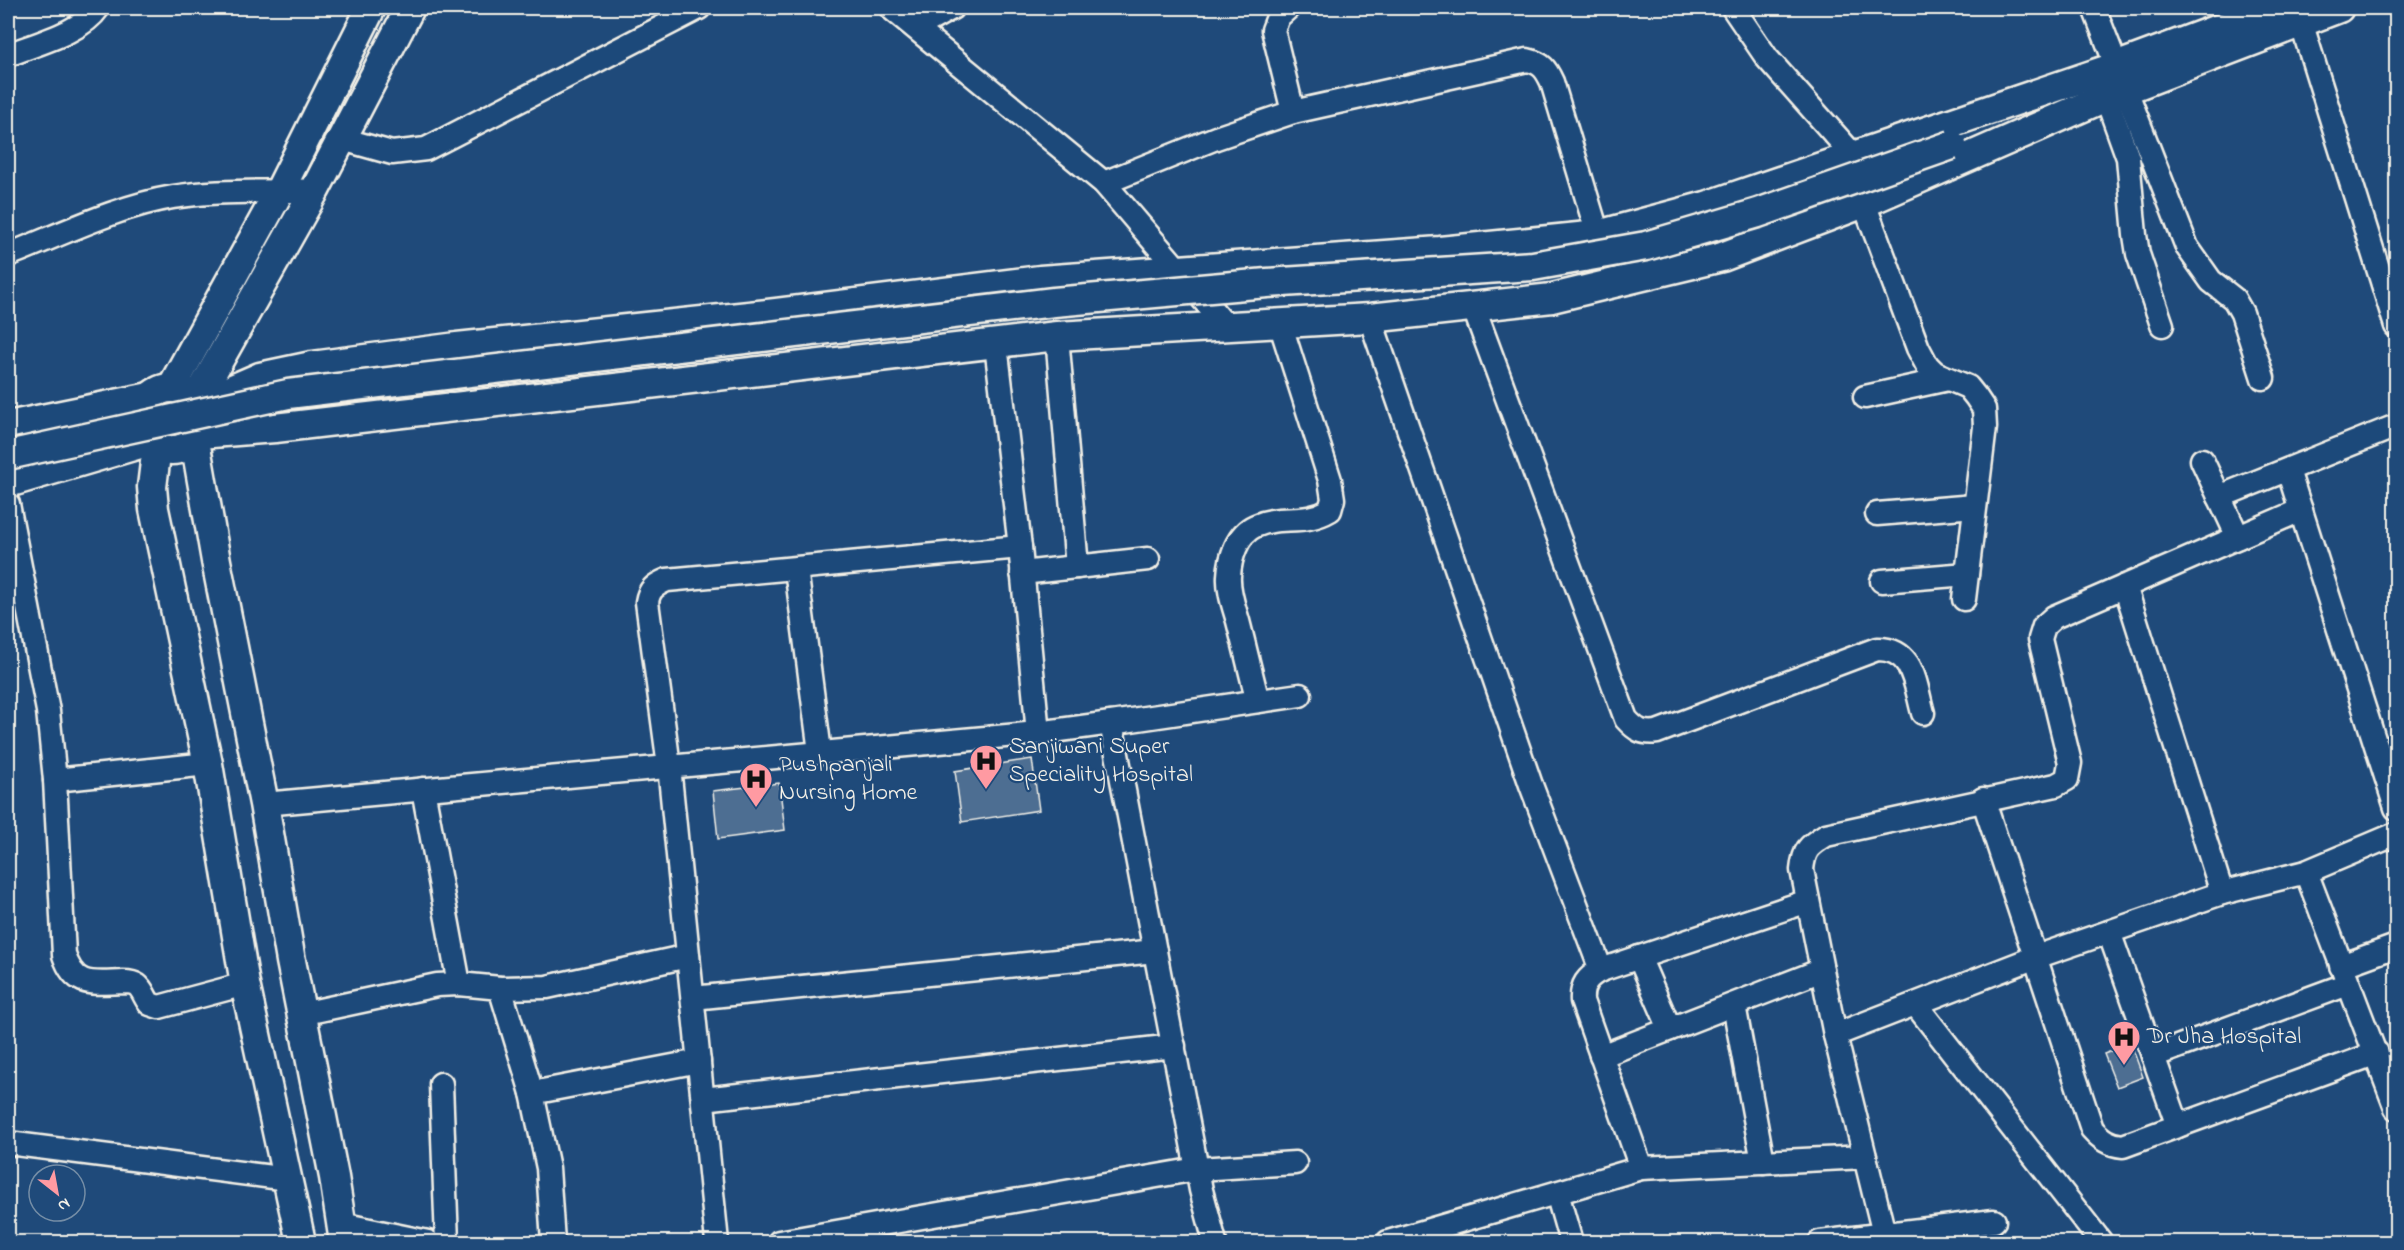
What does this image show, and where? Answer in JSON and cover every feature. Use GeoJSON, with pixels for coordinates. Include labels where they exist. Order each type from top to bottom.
{"type":"FeatureCollection","features":[{"type":"Feature","properties":{"kind":"main road"},"geometry":{"type":"LineString","coordinates":[[180,396],[371,8]]}},
{"type":"Feature","properties":{"kind":"main road"},"geometry":{"type":"LineString","coordinates":[[8,426],[180,396],[315,190],[410,8]]}},
{"type":"Feature","properties":{"kind":"main road"},"geometry":{"type":"LineString","coordinates":[[8,483],[154,444],[173,450],[189,446],[198,437],[996,345],[1057,336],[1370,318],[1552,298],[1722,257],[1864,203],[2021,135],[2117,84],[2274,8]]}},
{"type":"Feature","properties":{"kind":"main road"},"geometry":{"type":"LineString","coordinates":[[301,1242],[245,984],[208,764],[154,508],[152,487],[154,444],[142,427],[141,419],[145,404],[312,366],[457,346],[846,304],[1040,280],[1440,251],[1598,235],[1706,206],[2008,103],[2117,84],[2301,22],[2334,8]]}},
{"type":"Feature","properties":{"kind":"main road"},"geometry":{"type":"LineString","coordinates":[[2008,103],[2021,135]]}},
{"type":"Feature","properties":{"kind":"main road"},"geometry":{"type":"LineString","coordinates":[[1953,145],[2008,103]]}},
{"type":"Feature","properties":{"kind":"main road"},"geometry":{"type":"LineString","coordinates":[[8,455],[288,394],[1054,302],[1268,283],[1533,266],[1646,246],[1758,213],[1953,145],[2021,135]]}},
{"type":"Feature","properties":{"kind":"main road"},"geometry":{"type":"LineString","coordinates":[[846,304],[856,361]]}},
{"type":"Feature","properties":{"kind":"main road"},"geometry":{"type":"LineString","coordinates":[[180,396],[204,418],[198,437],[216,561],[334,1177],[342,1233]]}},
{"type":"Feature","properties":{"kind":"street"},"geometry":{"type":"LineString","coordinates":[[8,55],[72,29],[87,21],[98,8]]}},
{"type":"Feature","properties":{"kind":"street"},"geometry":{"type":"LineString","coordinates":[[342,139],[392,153],[426,149],[699,8]]}},
{"type":"Feature","properties":{"kind":"street"},"geometry":{"type":"LineString","coordinates":[[891,8],[1104,183],[1225,325]]}},
{"type":"Feature","properties":{"kind":"street"},"geometry":{"type":"LineString","coordinates":[[916,28],[952,8]]}},
{"type":"Feature","properties":{"kind":"street"},"geometry":{"type":"LineString","coordinates":[[1288,8],[1278,17],[1273,30],[1293,112]]}},
{"type":"Feature","properties":{"kind":"street"},"geometry":{"type":"LineString","coordinates":[[1733,8],[1767,58],[1853,155]]}},
{"type":"Feature","properties":{"kind":"street"},"geometry":{"type":"LineString","coordinates":[[2094,8],[2117,84],[2187,247],[2211,281],[2234,299],[2242,313],[2263,378]]}},
{"type":"Feature","properties":{"kind":"street"},"geometry":{"type":"LineString","coordinates":[[2301,22],[2397,326]]}},
{"type":"Feature","properties":{"kind":"street"},"geometry":{"type":"LineString","coordinates":[[1104,183],[1216,138],[1293,112],[1527,60],[1536,62],[1545,68],[1552,82],[1598,235]]}},
{"type":"Feature","properties":{"kind":"street"},"geometry":{"type":"LineString","coordinates":[[2117,84],[2132,175],[2138,254],[2162,325]]}},
{"type":"Feature","properties":{"kind":"street"},"geometry":{"type":"LineString","coordinates":[[8,255],[122,211],[170,197],[225,190],[279,192],[315,190]]}},
{"type":"Feature","properties":{"kind":"street"},"geometry":{"type":"LineString","coordinates":[[1864,203],[1918,348],[1927,365],[1935,373],[1968,387],[1984,409],[1985,427],[1964,599]]}},
{"type":"Feature","properties":{"kind":"street"},"geometry":{"type":"LineString","coordinates":[[1473,306],[1626,719],[1634,729],[1644,734],[1657,732],[1877,649],[1890,649],[1905,659],[1911,669],[1923,713]]}},
{"type":"Feature","properties":{"kind":"street"},"geometry":{"type":"LineString","coordinates":[[1370,318],[1531,785],[1601,970]]}},
{"type":"Feature","properties":{"kind":"street"},"geometry":{"type":"LineString","coordinates":[[1258,701],[1232,597],[1229,578],[1231,555],[1241,538],[1252,527],[1265,522],[1316,518],[1330,510],[1333,499],[1330,480],[1280,323]]}},
{"type":"Feature","properties":{"kind":"street"},"geometry":{"type":"LineString","coordinates":[[1057,336],[1077,567]]}},
{"type":"Feature","properties":{"kind":"street"},"geometry":{"type":"LineString","coordinates":[[996,345],[1020,547],[1038,733]]}},
{"type":"Feature","properties":{"kind":"street"},"geometry":{"type":"LineString","coordinates":[[1865,397],[1948,379]]}},
{"type":"Feature","properties":{"kind":"street"},"geometry":{"type":"LineString","coordinates":[[2219,497],[2397,426]]}},
{"type":"Feature","properties":{"kind":"street"},"geometry":{"type":"LineString","coordinates":[[2202,460],[2238,537]]}},
{"type":"Feature","properties":{"kind":"street"},"geometry":{"type":"LineString","coordinates":[[2288,470],[2397,808]]}},
{"type":"Feature","properties":{"kind":"street"},"geometry":{"type":"LineString","coordinates":[[8,504],[48,711],[55,780],[64,955],[70,972],[80,979],[98,982],[130,982],[137,985],[150,1004],[159,1007],[245,984]]}},
{"type":"Feature","properties":{"kind":"street"},"geometry":{"type":"LineString","coordinates":[[1877,514],[1975,506]]}},
{"type":"Feature","properties":{"kind":"street"},"geometry":{"type":"LineString","coordinates":[[1885,1239],[1835,1035],[1802,870],[1803,855],[1811,844],[1826,835],[1983,799],[2056,785],[2067,779],[2070,763],[2040,639],[2044,626],[2054,617],[2301,510]]}},
{"type":"Feature","properties":{"kind":"street"},"geometry":{"type":"LineString","coordinates":[[717,1242],[669,765],[648,592],[656,584],[667,580],[1020,547]]}},
{"type":"Feature","properties":{"kind":"street"},"geometry":{"type":"LineString","coordinates":[[1022,573],[1148,559]]}},
{"type":"Feature","properties":{"kind":"street"},"geometry":{"type":"LineString","coordinates":[[796,569],[820,752]]}},
{"type":"Feature","properties":{"kind":"street"},"geometry":{"type":"LineString","coordinates":[[1882,581],[1967,574]]}},
{"type":"Feature","properties":{"kind":"street"},"geometry":{"type":"LineString","coordinates":[[2125,586],[2222,893]]}},
{"type":"Feature","properties":{"kind":"street"},"geometry":{"type":"LineString","coordinates":[[264,804],[669,765],[1038,733],[1300,695]]}},
{"type":"Feature","properties":{"kind":"street"},"geometry":{"type":"LineString","coordinates":[[1111,723],[1197,1168],[1215,1242]]}},
{"type":"Feature","properties":{"kind":"street"},"geometry":{"type":"LineString","coordinates":[[55,780],[208,764]]}},
{"type":"Feature","properties":{"kind":"street"},"geometry":{"type":"LineString","coordinates":[[423,789],[459,984]]}},
{"type":"Feature","properties":{"kind":"street"},"geometry":{"type":"LineString","coordinates":[[1983,799],[2092,1129],[2101,1139],[2113,1145],[2123,1146],[2377,1053]]}},
{"type":"Feature","properties":{"kind":"street"},"geometry":{"type":"LineString","coordinates":[[1835,1035],[2036,957],[2222,893],[2306,872],[2397,834]]}},
{"type":"Feature","properties":{"kind":"street"},"geometry":{"type":"LineString","coordinates":[[2306,872],[2397,1108]]}},
{"type":"Feature","properties":{"kind":"street"},"geometry":{"type":"LineString","coordinates":[[1641,1168],[1582,1001],[1581,991],[1590,975],[1808,901]]}},
{"type":"Feature","properties":{"kind":"street"},"geometry":{"type":"LineString","coordinates":[[2109,932],[2178,1126]]}},
{"type":"Feature","properties":{"kind":"street"},"geometry":{"type":"LineString","coordinates":[[2152,1056],[2345,975],[2397,946]]}},
{"type":"Feature","properties":{"kind":"street"},"geometry":{"type":"LineString","coordinates":[[693,998],[1155,951]]}},
{"type":"Feature","properties":{"kind":"street"},"geometry":{"type":"LineString","coordinates":[[301,1014],[412,989],[459,984],[500,988],[547,987],[688,956]]}},
{"type":"Feature","properties":{"kind":"street"},"geometry":{"type":"LineString","coordinates":[[1639,957],[1670,1029]]}},
{"type":"Feature","properties":{"kind":"street"},"geometry":{"type":"LineString","coordinates":[[1601,1056],[1822,970]]}},
{"type":"Feature","properties":{"kind":"street"},"geometry":{"type":"LineString","coordinates":[[500,988],[532,1093],[548,1168],[553,1242]]}},
{"type":"Feature","properties":{"kind":"street"},"geometry":{"type":"LineString","coordinates":[[1734,1005],[1763,1162]]}},
{"type":"Feature","properties":{"kind":"street"},"geometry":{"type":"LineString","coordinates":[[1916,1005],[2101,1242]]}},
{"type":"Feature","properties":{"kind":"street"},"geometry":{"type":"LineString","coordinates":[[703,1099],[1173,1046]]}},
{"type":"Feature","properties":{"kind":"street"},"geometry":{"type":"LineString","coordinates":[[532,1093],[699,1061]]}},
{"type":"Feature","properties":{"kind":"street"},"geometry":{"type":"LineString","coordinates":[[441,1084],[447,1242]]}},
{"type":"Feature","properties":{"kind":"street"},"geometry":{"type":"LineString","coordinates":[[8,1143],[288,1179]]}},
{"type":"Feature","properties":{"kind":"street"},"geometry":{"type":"LineString","coordinates":[[1388,1242],[1641,1168],[1865,1157]]}},
{"type":"Feature","properties":{"kind":"street"},"geometry":{"type":"LineString","coordinates":[[779,1242],[1197,1168],[1296,1163]]}},
{"type":"Feature","properties":{"kind":"street"},"geometry":{"type":"LineString","coordinates":[[1557,1193],[1571,1242]]}},
{"type":"Feature","properties":{"kind":"street"},"geometry":{"type":"LineString","coordinates":[[1820,1242],[1885,1239],[1995,1221]]}},
{"type":"Feature","properties":{"kind":"street"},"geometry":{"type":"LineString","coordinates":[[342,1233],[428,1242]]}},
{"type":"Feature","properties":{"kind":"building"},"geometry":{"type":"Polygon","coordinates":[[[1032,759],[1039,810],[962,822],[955,771],[1032,759]]]}},
{"type":"Feature","properties":{"kind":"building"},"geometry":{"type":"Polygon","coordinates":[[[779,783],[785,830],[718,839],[713,791],[779,783]]]}},
{"type":"Feature","properties":{"kind":"building"},"geometry":{"type":"Polygon","coordinates":[[[2131,1044],[2143,1077],[2117,1087],[2104,1054],[2131,1044]]]}},
{"type":"Feature","properties":{"kind":"place","name":"Sanjiwani Super Speciality Hospital"},"geometry":{"type":"Point","coordinates":[986,790]}},
{"type":"Feature","properties":{"kind":"place","name":"Pushpanjali Nursing Home"},"geometry":{"type":"Point","coordinates":[756,808]}},
{"type":"Feature","properties":{"kind":"place","name":"Dr Jha Hospital"},"geometry":{"type":"Point","coordinates":[2124,1066]}}]}
